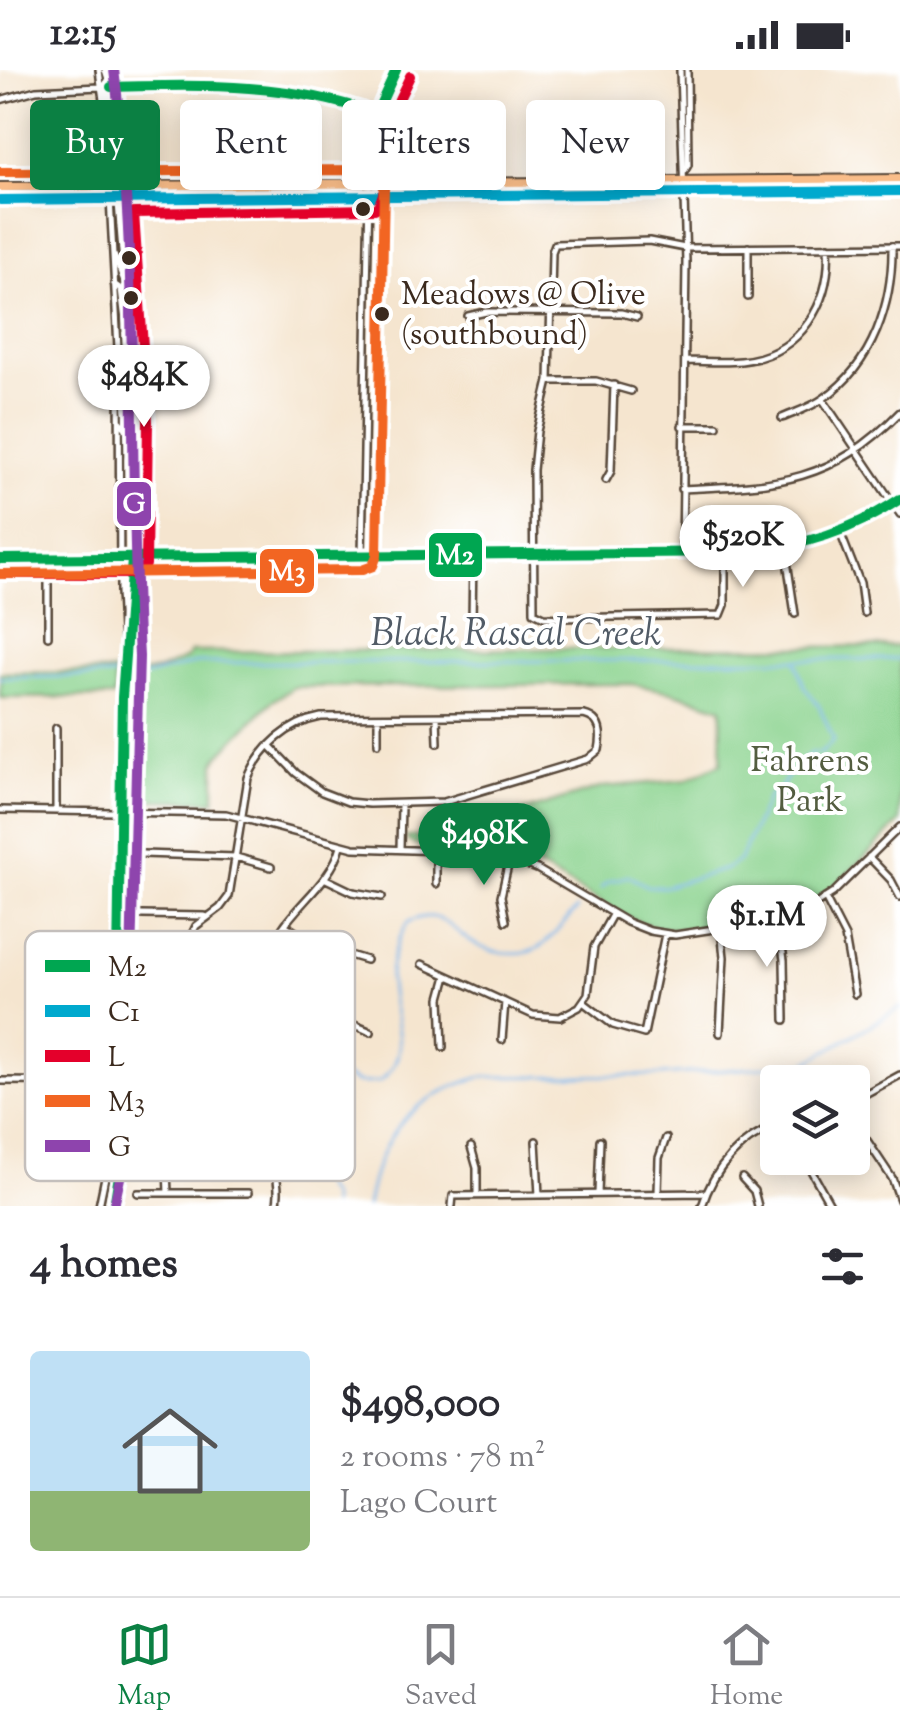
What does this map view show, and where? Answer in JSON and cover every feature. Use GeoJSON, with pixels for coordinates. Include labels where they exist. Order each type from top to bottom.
{"type":"FeatureCollection","features":[{"type":"Feature","properties":{"kind":"main road"},"geometry":{"type":"LineString","coordinates":[[506,181],[684,176],[900,179]]}},
{"type":"Feature","properties":{"kind":"main road"},"geometry":{"type":"LineString","coordinates":[[160,186],[342,185]]}},
{"type":"Feature","properties":{"kind":"main road"},"geometry":{"type":"LineString","coordinates":[[0,187],[30,187]]}},
{"type":"Feature","properties":{"kind":"main road"},"geometry":{"type":"LineString","coordinates":[[0,200],[900,191]]}},
{"type":"Feature","properties":{"kind":"street"},"geometry":{"type":"LineString","coordinates":[[102,100],[100,87],[105,70]]}},
{"type":"Feature","properties":{"kind":"street"},"geometry":{"type":"LineString","coordinates":[[105,70],[111,100]]}},
{"type":"Feature","properties":{"kind":"street"},"geometry":{"type":"LineString","coordinates":[[382,100],[396,70]]}},
{"type":"Feature","properties":{"kind":"street"},"geometry":{"type":"LineString","coordinates":[[682,554],[686,248],[681,165],[683,72]]}},
{"type":"Feature","properties":{"kind":"street"},"geometry":{"type":"LineString","coordinates":[[111,88],[278,86],[342,101]]}},
{"type":"Feature","properties":{"kind":"street"},"geometry":{"type":"LineString","coordinates":[[0,100],[36,90],[100,87],[106,91],[108,100]]}},
{"type":"Feature","properties":{"kind":"street"},"geometry":{"type":"LineString","coordinates":[[684,106],[688,138],[684,176]]}},
{"type":"Feature","properties":{"kind":"street"},"geometry":{"type":"LineString","coordinates":[[113,190],[112,253],[121,422],[120,632],[124,656]]}},
{"type":"Feature","properties":{"kind":"street"},"geometry":{"type":"LineString","coordinates":[[362,556],[369,190]]}},
{"type":"Feature","properties":{"kind":"street"},"geometry":{"type":"LineString","coordinates":[[113,199],[126,282],[133,422],[131,607],[124,656],[119,931]]}},
{"type":"Feature","properties":{"kind":"street"},"geometry":{"type":"LineString","coordinates":[[726,553],[724,611],[713,617],[538,616],[533,603],[534,461],[549,382],[552,252],[556,244],[649,241],[686,248],[900,246]]}},
{"type":"Feature","properties":{"kind":"street"},"geometry":{"type":"LineString","coordinates":[[684,361],[753,358],[783,347],[812,319],[824,294],[828,246]]}},
{"type":"Feature","properties":{"kind":"street"},"geometry":{"type":"LineString","coordinates":[[782,418],[822,399],[855,368],[876,334],[889,291],[892,246]]}},
{"type":"Feature","properties":{"kind":"street"},"geometry":{"type":"LineString","coordinates":[[748,247],[748,296]]}},
{"type":"Feature","properties":{"kind":"street"},"geometry":{"type":"LineString","coordinates":[[112,253],[120,277],[126,282]]}},
{"type":"Feature","properties":{"kind":"street"},"geometry":{"type":"LineString","coordinates":[[114,284],[121,289],[128,331]]}},
{"type":"Feature","properties":{"kind":"street"},"geometry":{"type":"LineString","coordinates":[[468,316],[486,312],[637,316]]}},
{"type":"Feature","properties":{"kind":"street"},"geometry":{"type":"LineString","coordinates":[[119,367],[124,378],[126,411],[133,422]]}},
{"type":"Feature","properties":{"kind":"street"},"geometry":{"type":"LineString","coordinates":[[549,382],[596,381],[631,392]]}},
{"type":"Feature","properties":{"kind":"street"},"geometry":{"type":"LineString","coordinates":[[606,480],[611,472],[614,385]]}},
{"type":"Feature","properties":{"kind":"street"},"geometry":{"type":"LineString","coordinates":[[822,399],[900,514]]}},
{"type":"Feature","properties":{"kind":"street"},"geometry":{"type":"LineString","coordinates":[[682,489],[745,488],[819,470],[856,450],[900,412]]}},
{"type":"Feature","properties":{"kind":"street"},"geometry":{"type":"LineString","coordinates":[[121,422],[126,428],[128,462],[133,470]]}},
{"type":"Feature","properties":{"kind":"street"},"geometry":{"type":"LineString","coordinates":[[682,426],[717,426]]}},
{"type":"Feature","properties":{"kind":"street"},"geometry":{"type":"LineString","coordinates":[[0,559],[726,553],[785,548],[840,532],[900,499]]}},
{"type":"Feature","properties":{"kind":"street"},"geometry":{"type":"LineString","coordinates":[[840,532],[860,583],[864,613]]}},
{"type":"Feature","properties":{"kind":"street"},"geometry":{"type":"LineString","coordinates":[[785,548],[795,614]]}},
{"type":"Feature","properties":{"kind":"street"},"geometry":{"type":"LineString","coordinates":[[472,621],[473,555]]}},
{"type":"Feature","properties":{"kind":"street"},"geometry":{"type":"LineString","coordinates":[[48,559],[48,636]]}},
{"type":"Feature","properties":{"kind":"street"},"geometry":{"type":"LineString","coordinates":[[196,931],[229,896],[248,778],[254,764],[270,746],[287,729],[301,721],[584,715],[597,722],[600,732],[600,750],[588,759],[444,802],[401,804],[356,804],[329,796],[296,773],[270,746]]}},
{"type":"Feature","properties":{"kind":"street"},"geometry":{"type":"LineString","coordinates":[[378,717],[378,744]]}},
{"type":"Feature","properties":{"kind":"street"},"geometry":{"type":"LineString","coordinates":[[438,717],[438,743]]}},
{"type":"Feature","properties":{"kind":"street"},"geometry":{"type":"LineString","coordinates":[[56,728],[56,811]]}},
{"type":"Feature","properties":{"kind":"street"},"geometry":{"type":"LineString","coordinates":[[400,849],[401,804]]}},
{"type":"Feature","properties":{"kind":"street"},"geometry":{"type":"LineString","coordinates":[[0,810],[242,816],[340,846],[486,851],[536,868],[612,914],[664,934],[721,930],[802,912],[826,898],[900,827]]}},
{"type":"Feature","properties":{"kind":"street"},"geometry":{"type":"LineString","coordinates":[[281,931],[326,879],[340,846]]}},
{"type":"Feature","properties":{"kind":"street"},"geometry":{"type":"LineString","coordinates":[[436,849],[436,884]]}},
{"type":"Feature","properties":{"kind":"street"},"geometry":{"type":"LineString","coordinates":[[142,854],[236,856],[271,867]]}},
{"type":"Feature","properties":{"kind":"street"},"geometry":{"type":"LineString","coordinates":[[506,921],[502,896],[510,857]]}},
{"type":"Feature","properties":{"kind":"street"},"geometry":{"type":"LineString","coordinates":[[869,857],[900,896]]}},
{"type":"Feature","properties":{"kind":"street"},"geometry":{"type":"LineString","coordinates":[[326,879],[353,892],[382,898]]}},
{"type":"Feature","properties":{"kind":"street"},"geometry":{"type":"LineString","coordinates":[[826,898],[846,937],[855,994]]}},
{"type":"Feature","properties":{"kind":"street"},"geometry":{"type":"LineString","coordinates":[[422,964],[538,1017],[553,1018],[573,1012],[583,1002],[591,987],[594,948],[612,914]]}},
{"type":"Feature","properties":{"kind":"street"},"geometry":{"type":"LineString","coordinates":[[142,915],[208,916]]}},
{"type":"Feature","properties":{"kind":"street"},"geometry":{"type":"LineString","coordinates":[[778,918],[784,960],[785,1020]]}},
{"type":"Feature","properties":{"kind":"street"},"geometry":{"type":"LineString","coordinates":[[286,925],[295,931]]}},
{"type":"Feature","properties":{"kind":"street"},"geometry":{"type":"LineString","coordinates":[[720,1033],[724,957],[721,930]]}},
{"type":"Feature","properties":{"kind":"street"},"geometry":{"type":"LineString","coordinates":[[583,1002],[613,1026],[644,1034],[664,934]]}},
{"type":"Feature","properties":{"kind":"street"},"geometry":{"type":"LineString","coordinates":[[355,957],[366,960]]}},
{"type":"Feature","properties":{"kind":"street"},"geometry":{"type":"LineString","coordinates":[[443,1047],[441,998],[448,976]]}},
{"type":"Feature","properties":{"kind":"street"},"geometry":{"type":"LineString","coordinates":[[502,1040],[505,1002]]}},
{"type":"Feature","properties":{"kind":"street"},"geometry":{"type":"LineString","coordinates":[[355,1027],[371,1032]]}},
{"type":"Feature","properties":{"kind":"street"},"geometry":{"type":"LineString","coordinates":[[870,1091],[900,1074]]}},
{"type":"Feature","properties":{"kind":"street"},"geometry":{"type":"LineString","coordinates":[[0,1081],[25,1081]]}},
{"type":"Feature","properties":{"kind":"street"},"geometry":{"type":"LineString","coordinates":[[702,1206],[706,1193],[734,1151],[760,1134]]}},
{"type":"Feature","properties":{"kind":"street"},"geometry":{"type":"LineString","coordinates":[[658,1193],[659,1158],[666,1138]]}},
{"type":"Feature","properties":{"kind":"street"},"geometry":{"type":"LineString","coordinates":[[598,1194],[600,1140]]}},
{"type":"Feature","properties":{"kind":"street"},"geometry":{"type":"LineString","coordinates":[[536,1142],[539,1195]]}},
{"type":"Feature","properties":{"kind":"street"},"geometry":{"type":"LineString","coordinates":[[870,1145],[892,1178],[900,1200]]}},
{"type":"Feature","properties":{"kind":"street"},"geometry":{"type":"LineString","coordinates":[[471,1147],[477,1196]]}},
{"type":"Feature","properties":{"kind":"street"},"geometry":{"type":"LineString","coordinates":[[814,1175],[831,1206]]}},
{"type":"Feature","properties":{"kind":"street"},"geometry":{"type":"LineString","coordinates":[[742,1178],[754,1190],[758,1206]]}},
{"type":"Feature","properties":{"kind":"street"},"geometry":{"type":"LineString","coordinates":[[99,1206],[104,1181]]}},
{"type":"Feature","properties":{"kind":"street"},"geometry":{"type":"LineString","coordinates":[[114,1206],[117,1181]]}},
{"type":"Feature","properties":{"kind":"street"},"geometry":{"type":"LineString","coordinates":[[167,1181],[168,1192]]}},
{"type":"Feature","properties":{"kind":"street"},"geometry":{"type":"LineString","coordinates":[[276,1181],[280,1192],[276,1206]]}},
{"type":"Feature","properties":{"kind":"street"},"geometry":{"type":"LineString","coordinates":[[138,1193],[248,1193]]}},
{"type":"Feature","properties":{"kind":"street"},"geometry":{"type":"LineString","coordinates":[[452,1206],[453,1196],[706,1193]]}},
{"type":"Feature","properties":{"kind":"green space","name":"Fahrens Park"},"geometry":{"type":"Polygon","coordinates":[[[900,646],[900,822],[816,901],[780,914],[690,930],[657,928],[629,918],[508,850],[408,841],[407,837],[441,837],[603,787],[685,780],[721,763],[722,708],[631,684],[294,687],[271,702],[219,755],[215,763],[215,801],[134,800],[136,674],[160,670],[187,658],[190,652],[900,646]]]}},
{"type":"Feature","properties":{"kind":"green space"},"geometry":{"type":"Polygon","coordinates":[[[115,672],[114,697],[0,698],[0,673],[115,672]]]}},
{"type":"Feature","properties":{"kind":"waterway","name":"Black Rascal Creek"},"geometry":{"type":"LineString","coordinates":[[135,679],[196,663],[900,659]]}},
{"type":"Feature","properties":{"kind":"waterway"},"geometry":{"type":"LineString","coordinates":[[601,888],[607,882],[629,876],[647,886],[664,887],[726,869],[740,859],[768,797],[811,753],[821,753],[834,740],[819,706],[804,686],[796,661]]}},
{"type":"Feature","properties":{"kind":"waterway","name":"Black Rascal Creek"},"geometry":{"type":"LineString","coordinates":[[0,678],[113,676]]}},
{"type":"Feature","properties":{"kind":"waterway"},"geometry":{"type":"LineString","coordinates":[[355,1082],[380,1081],[397,1058],[391,968],[408,922],[436,918],[486,949],[522,953],[542,945],[577,909]]}},
{"type":"Feature","properties":{"kind":"waterway"},"geometry":{"type":"LineString","coordinates":[[367,1206],[380,1158],[402,1122],[418,1107],[457,1085],[482,1077],[662,1075],[804,1064],[900,1008]]}},
{"type":"Feature","properties":{"kind":"waterway"},"geometry":{"type":"LineString","coordinates":[[324,1181],[331,1206]]}},
{"type":"Feature","properties":{"kind":"transit line","name":"G"},"geometry":{"type":"LineString","coordinates":[[114,70],[127,216],[139,656],[132,931]]}},
{"type":"Feature","properties":{"kind":"transit line","name":"M2"},"geometry":{"type":"LineString","coordinates":[[111,87],[212,86],[278,91],[376,114],[396,70]]}},
{"type":"Feature","properties":{"kind":"transit line","name":"L"},"geometry":{"type":"LineString","coordinates":[[0,574],[133,574],[146,565],[148,421],[134,213],[375,209],[383,194],[388,130],[410,76]]}},
{"type":"Feature","properties":{"kind":"transit line","name":"M3"},"geometry":{"type":"LineString","coordinates":[[0,172],[369,170],[380,174],[384,185],[377,555],[373,566],[362,570],[0,574]]}},
{"type":"Feature","properties":{"kind":"transit line","name":"C1"},"geometry":{"type":"LineString","coordinates":[[0,200],[900,191]]}},
{"type":"Feature","properties":{"kind":"transit line","name":"M2"},"geometry":{"type":"LineString","coordinates":[[0,559],[746,552],[826,535],[864,520],[900,499]]}},
{"type":"Feature","properties":{"kind":"transit line","name":"M2"},"geometry":{"type":"LineString","coordinates":[[118,931],[122,697],[132,559]]}},
{"type":"Feature","properties":{"kind":"transit line","name":"M2"},"geometry":{"type":"LineString","coordinates":[[114,1206],[118,1181]]}},
{"type":"Feature","properties":{"kind":"transit line","name":"G"},"geometry":{"type":"LineString","coordinates":[[114,1206],[119,1181]]}},
{"type":"Feature","properties":{"kind":"place","name":"Meadows @ Olive (southbound)"},"geometry":{"type":"Point","coordinates":[382,314]}}]}
